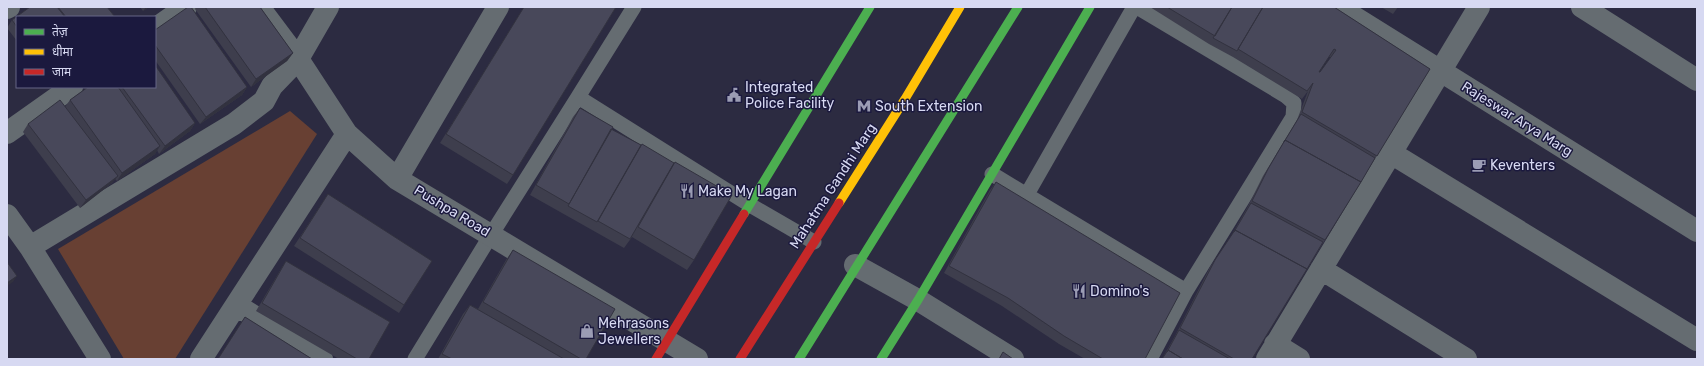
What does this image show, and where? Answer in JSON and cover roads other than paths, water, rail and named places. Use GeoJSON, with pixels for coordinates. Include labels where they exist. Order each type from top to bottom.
{"type":"FeatureCollection","features":[{"type":"Feature","properties":{"kind":"street"},"geometry":{"type":"LineString","coordinates":[[156,28],[186,7]]}},
{"type":"Feature","properties":{"kind":"street","name":"Pushpa Road"},"geometry":{"type":"LineString","coordinates":[[259,7],[298,59],[347,134],[397,178],[668,340],[697,359]]}},
{"type":"Feature","properties":{"kind":"street"},"geometry":{"type":"LineString","coordinates":[[30,248],[234,124],[264,101],[272,86],[298,59],[328,7]]}},
{"type":"Feature","properties":{"kind":"street"},"geometry":{"type":"LineString","coordinates":[[397,178],[498,7]]}},
{"type":"Feature","properties":{"kind":"street"},"geometry":{"type":"LineString","coordinates":[[656,359],[870,7]]}},
{"type":"Feature","properties":{"kind":"street","name":"Mahatma Gandhi Marg"},"geometry":{"type":"LineString","coordinates":[[740,359],[906,99],[960,7]]}},
{"type":"Feature","properties":{"kind":"street"},"geometry":{"type":"LineString","coordinates":[[799,359],[855,265],[950,117],[1018,7]]}},
{"type":"Feature","properties":{"kind":"street"},"geometry":{"type":"LineString","coordinates":[[881,359],[918,300],[1090,7]]}},
{"type":"Feature","properties":{"kind":"street","name":"Rajeswar Arya Marg"},"geometry":{"type":"LineString","coordinates":[[1338,7],[1697,231]]}},
{"type":"Feature","properties":{"kind":"street"},"geometry":{"type":"LineString","coordinates":[[1299,359],[1271,352],[1479,7]]}},
{"type":"Feature","properties":{"kind":"street"},"geometry":{"type":"LineString","coordinates":[[1582,7],[1697,80]]}},
{"type":"Feature","properties":{"kind":"street"},"geometry":{"type":"LineString","coordinates":[[7,133],[71,88]]}},
{"type":"Feature","properties":{"kind":"street"},"geometry":{"type":"LineString","coordinates":[[201,359],[347,134]]}},
{"type":"Feature","properties":{"kind":"street"},"geometry":{"type":"LineString","coordinates":[[1391,153],[1697,340]]}},
{"type":"Feature","properties":{"kind":"street"},"geometry":{"type":"LineString","coordinates":[[7,215],[30,248],[100,359]]}},
{"type":"Feature","properties":{"kind":"street"},"geometry":{"type":"LineString","coordinates":[[855,265],[918,300],[1013,359]]}},
{"type":"Feature","properties":{"kind":"street"},"geometry":{"type":"LineString","coordinates":[[1321,269],[1466,359]]}},
{"type":"Feature","properties":{"kind":"street"},"geometry":{"type":"LineString","coordinates":[[236,306],[322,359]]}},
{"type":"Feature","properties":{"kind":"lane"},"geometry":{"type":"LineString","coordinates":[[416,359],[491,234],[634,7]]}},
{"type":"Feature","properties":{"kind":"lane"},"geometry":{"type":"LineString","coordinates":[[1026,196],[1134,7]]}},
{"type":"Feature","properties":{"kind":"lane"},"geometry":{"type":"LineString","coordinates":[[1137,7],[1286,96],[1294,103],[1293,116],[1186,291],[1150,359]]}},
{"type":"Feature","properties":{"kind":"lane"},"geometry":{"type":"LineString","coordinates":[[578,97],[750,205],[814,242]]}},
{"type":"Feature","properties":{"kind":"lane"},"geometry":{"type":"LineString","coordinates":[[992,174],[1026,196],[1186,291]]}},
{"type":"Feature","properties":{"kind":"place","name":"Integrated Police Facility"},"geometry":{"type":"Point","coordinates":[734,95]}},
{"type":"Feature","properties":{"kind":"place","name":"South Extension"},"geometry":{"type":"Point","coordinates":[864,106]}},
{"type":"Feature","properties":{"kind":"place","name":"Keventers"},"geometry":{"type":"Point","coordinates":[1479,165]}},
{"type":"Feature","properties":{"kind":"place","name":"Make My Lagan"},"geometry":{"type":"Point","coordinates":[687,191]}},
{"type":"Feature","properties":{"kind":"place","name":"Domino's"},"geometry":{"type":"Point","coordinates":[1079,291]}},
{"type":"Feature","properties":{"kind":"place","name":"Mehrasons Jewellers"},"geometry":{"type":"Point","coordinates":[587,331]}}]}
